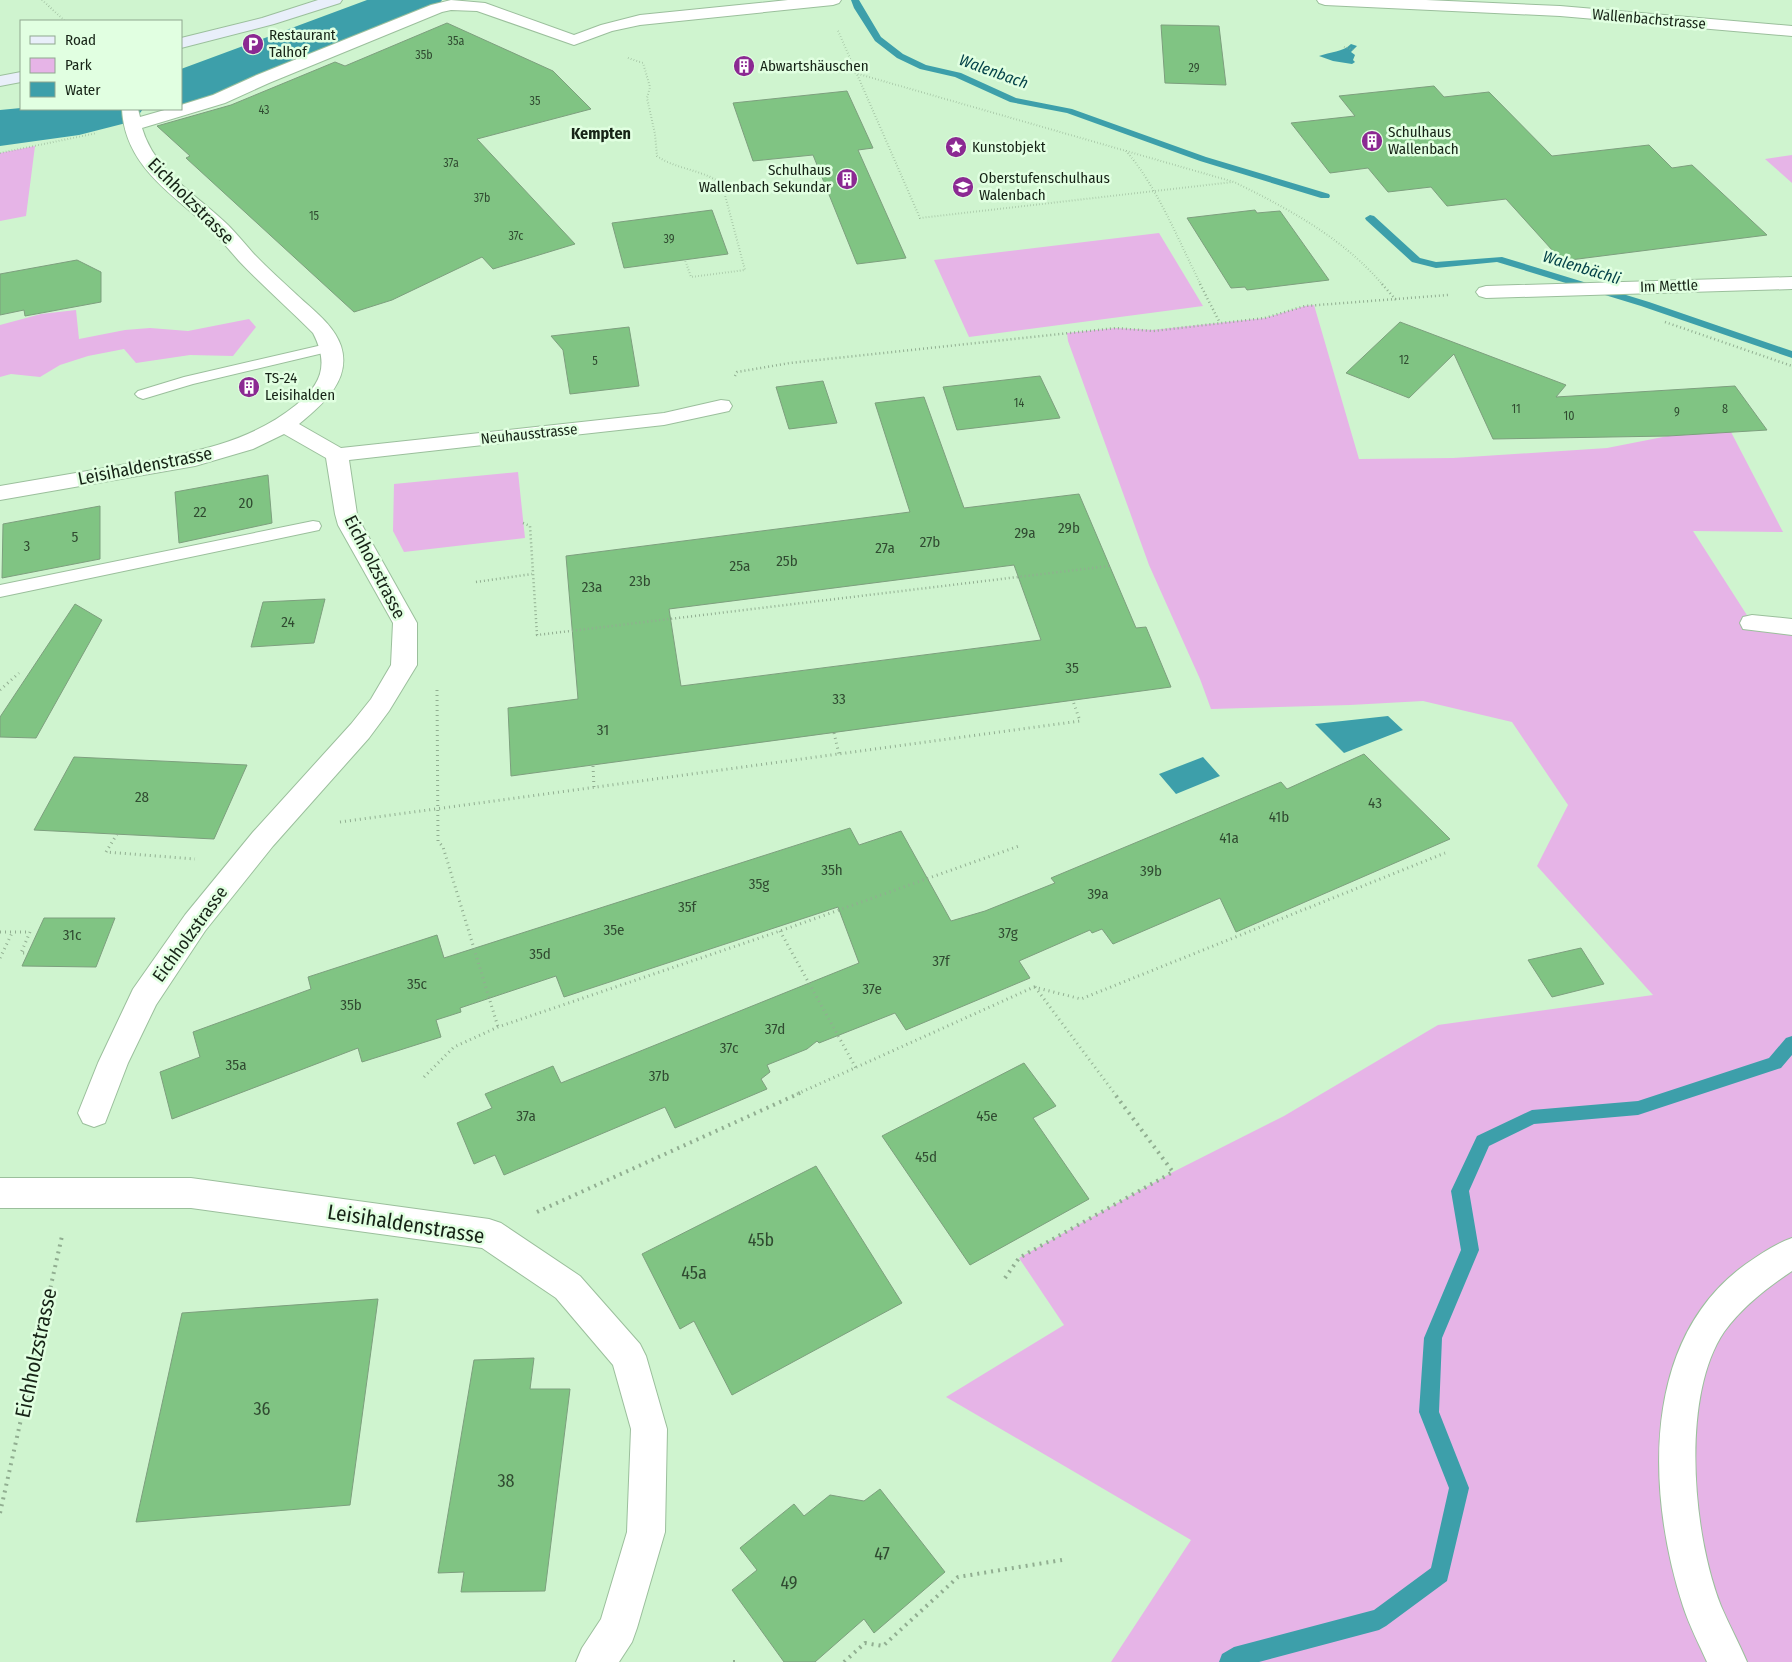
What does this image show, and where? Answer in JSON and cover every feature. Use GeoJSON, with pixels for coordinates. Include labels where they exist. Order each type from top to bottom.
{"type":"FeatureCollection","features":[{"type":"Feature","properties":{"kind":"main road"},"geometry":{"type":"LineString","coordinates":[[182,43],[268,21],[334,0]]}},
{"type":"Feature","properties":{"kind":"main road"},"geometry":{"type":"LineString","coordinates":[[0,81],[20,77]]}},
{"type":"Feature","properties":{"kind":"street"},"geometry":{"type":"LineString","coordinates":[[182,107],[220,99],[437,8],[451,5],[479,6],[574,40],[607,28],[640,20],[829,0]]}},
{"type":"Feature","properties":{"kind":"street","name":"Wallenbachstrasse"},"geometry":{"type":"LineString","coordinates":[[1325,0],[1559,6],[1792,31]]}},
{"type":"Feature","properties":{"kind":"street"},"geometry":{"type":"LineString","coordinates":[[131,118],[168,110]]}},
{"type":"Feature","properties":{"kind":"street","name":"Eichholzstrasse"},"geometry":{"type":"LineString","coordinates":[[131,118],[137,142],[147,159],[166,181],[221,229],[247,258],[322,330],[331,347]]}},
{"type":"Feature","properties":{"kind":"street","name":"Im Mettle"},"geometry":{"type":"LineString","coordinates":[[1486,292],[1792,283]]}},
{"type":"Feature","properties":{"kind":"street"},"geometry":{"type":"LineString","coordinates":[[331,347],[332,364],[329,380],[319,397],[285,425],[336,455]]}},
{"type":"Feature","properties":{"kind":"street","name":"Neuhausstrasse"},"geometry":{"type":"LineString","coordinates":[[336,455],[664,419],[721,406]]}},
{"type":"Feature","properties":{"kind":"street","name":"Leisihaldenstrasse"},"geometry":{"type":"LineString","coordinates":[[0,493],[195,459],[245,444],[285,425]]}},
{"type":"Feature","properties":{"kind":"street","name":"Eichholzstrasse"},"geometry":{"type":"LineString","coordinates":[[94,1113],[113,1063],[144,998],[195,923],[262,839],[360,731],[380,705],[404,665],[405,623],[350,525],[346,514],[336,455]]}},
{"type":"Feature","properties":{"kind":"street"},"geometry":{"type":"LineString","coordinates":[[1752,623],[1792,626]]}},
{"type":"Feature","properties":{"kind":"street","name":"Leisihaldenstrasse"},"geometry":{"type":"LineString","coordinates":[[0,1193],[191,1193],[489,1234],[568,1287],[628,1356],[649,1429],[646,1532],[618,1628],[596,1662]]}},
{"type":"Feature","properties":{"kind":"street"},"geometry":{"type":"LineString","coordinates":[[1727,1662],[1704,1612],[1685,1543],[1677,1477],[1678,1429],[1686,1383],[1704,1333],[1730,1299],[1761,1272],[1792,1252]]}},
{"type":"Feature","properties":{"kind":"lane"},"geometry":{"type":"LineString","coordinates":[[143,394],[189,380],[331,347]]}},
{"type":"Feature","properties":{"kind":"lane"},"geometry":{"type":"LineString","coordinates":[[0,591],[313,526]]}},
{"type":"Feature","properties":{"kind":"path"},"geometry":{"type":"LineString","coordinates":[[42,0],[64,20]]}},
{"type":"Feature","properties":{"kind":"path"},"geometry":{"type":"LineString","coordinates":[[829,0],[856,73],[920,218],[1234,182]]}},
{"type":"Feature","properties":{"kind":"path"},"geometry":{"type":"LineString","coordinates":[[1344,47],[1355,50]]}},
{"type":"Feature","properties":{"kind":"path"},"geometry":{"type":"LineString","coordinates":[[643,63],[650,87],[647,98],[655,134],[657,156],[674,166],[700,171],[713,176],[722,184],[745,270],[691,276],[685,260]]}},
{"type":"Feature","properties":{"kind":"path"},"geometry":{"type":"LineString","coordinates":[[856,73],[1234,182],[1291,211],[1348,249],[1378,278],[1396,300]]}},
{"type":"Feature","properties":{"kind":"path"},"geometry":{"type":"LineString","coordinates":[[0,153],[104,131]]}},
{"type":"Feature","properties":{"kind":"path"},"geometry":{"type":"LineString","coordinates":[[1126,150],[1154,192],[1220,323]]}},
{"type":"Feature","properties":{"kind":"path"},"geometry":{"type":"LineString","coordinates":[[721,406],[737,372],[790,363],[1116,328],[1153,330],[1220,323],[1265,318],[1305,306],[1486,292]]}},
{"type":"Feature","properties":{"kind":"path"},"geometry":{"type":"LineString","coordinates":[[1660,321],[1792,366]]}},
{"type":"Feature","properties":{"kind":"path"},"geometry":{"type":"LineString","coordinates":[[523,523],[530,526],[537,635],[1108,566]]}},
{"type":"Feature","properties":{"kind":"path"},"geometry":{"type":"LineString","coordinates":[[476,582],[532,574]]}},
{"type":"Feature","properties":{"kind":"path"},"geometry":{"type":"LineString","coordinates":[[0,690],[19,672]]}},
{"type":"Feature","properties":{"kind":"path"},"geometry":{"type":"LineString","coordinates":[[436,682],[438,841],[443,847],[498,1027]]}},
{"type":"Feature","properties":{"kind":"path"},"geometry":{"type":"LineString","coordinates":[[340,822],[1080,721],[1073,701]]}},
{"type":"Feature","properties":{"kind":"path"},"geometry":{"type":"LineString","coordinates":[[834,733],[839,754]]}},
{"type":"Feature","properties":{"kind":"path"},"geometry":{"type":"LineString","coordinates":[[593,766],[594,788]]}},
{"type":"Feature","properties":{"kind":"path"},"geometry":{"type":"LineString","coordinates":[[117,834],[106,852],[243,863]]}},
{"type":"Feature","properties":{"kind":"path"},"geometry":{"type":"LineString","coordinates":[[424,1077],[454,1047],[498,1027],[780,931],[1019,846]]}},
{"type":"Feature","properties":{"kind":"path"},"geometry":{"type":"LineString","coordinates":[[489,1234],[1034,987],[1081,999],[1445,853]]}},
{"type":"Feature","properties":{"kind":"path"},"geometry":{"type":"LineString","coordinates":[[780,931],[856,1068]]}},
{"type":"Feature","properties":{"kind":"path"},"geometry":{"type":"LineString","coordinates":[[0,932],[30,932],[21,953],[28,953]]}},
{"type":"Feature","properties":{"kind":"path"},"geometry":{"type":"LineString","coordinates":[[0,958],[12,933]]}},
{"type":"Feature","properties":{"kind":"path"},"geometry":{"type":"LineString","coordinates":[[1005,1278],[1019,1258],[1173,1172],[1034,987]]}},
{"type":"Feature","properties":{"kind":"path","name":"Eichholzstrasse"},"geometry":{"type":"LineString","coordinates":[[0,1513],[71,1193]]}},
{"type":"Feature","properties":{"kind":"path"},"geometry":{"type":"LineString","coordinates":[[844,1662],[865,1643],[883,1646],[958,1578],[1062,1560]]}},
{"type":"Feature","properties":{"kind":"green space"},"geometry":{"type":"Polygon","coordinates":[[[35,146],[26,216],[0,221],[0,153],[35,146]]]}},
{"type":"Feature","properties":{"kind":"green space"},"geometry":{"type":"Polygon","coordinates":[[[1792,155],[1792,183],[1765,159],[1792,155]]]}},
{"type":"Feature","properties":{"kind":"green space"},"geometry":{"type":"Polygon","coordinates":[[[1159,233],[1203,306],[969,337],[934,260],[1159,233]]]}},
{"type":"Feature","properties":{"kind":"green space"},"geometry":{"type":"Polygon","coordinates":[[[1314,305],[1359,459],[1453,458],[1607,448],[1668,436],[1731,432],[1783,532],[1693,531],[1752,623],[1792,627],[1792,1662],[1111,1662],[1191,1540],[946,1397],[1064,1325],[1019,1258],[1173,1172],[1284,1116],[1438,1025],[1653,995],[1537,866],[1568,805],[1512,722],[1423,701],[1211,709],[1200,679],[1149,565],[1068,341],[1067,333],[1116,328],[1153,330],[1265,318],[1314,305]]]}},
{"type":"Feature","properties":{"kind":"green space"},"geometry":{"type":"Polygon","coordinates":[[[76,310],[79,339],[125,330],[150,328],[188,331],[249,319],[256,327],[233,356],[190,355],[136,363],[124,349],[88,356],[60,365],[40,377],[11,374],[0,377],[0,325],[41,314],[76,310]]]}},
{"type":"Feature","properties":{"kind":"green space"},"geometry":{"type":"Polygon","coordinates":[[[518,472],[525,538],[404,552],[393,531],[394,484],[518,472]]]}},
{"type":"Feature","properties":{"kind":"water"},"geometry":{"type":"Polygon","coordinates":[[[1351,44],[1357,46],[1351,52],[1355,55],[1353,60],[1355,62],[1352,64],[1333,61],[1319,56],[1348,47],[1351,44]]]}},
{"type":"Feature","properties":{"kind":"water"},"geometry":{"type":"Polygon","coordinates":[[[1388,716],[1403,730],[1344,753],[1315,724],[1388,716]]]}},
{"type":"Feature","properties":{"kind":"water"},"geometry":{"type":"Polygon","coordinates":[[[1203,757],[1220,776],[1176,794],[1159,774],[1203,757]]]}},
{"type":"Feature","properties":{"kind":"building"},"geometry":{"type":"Polygon","coordinates":[[[447,23],[553,71],[591,109],[477,139],[575,244],[493,269],[482,257],[392,300],[354,312],[186,158],[190,156],[157,126],[231,105],[335,62],[345,66],[447,23]]]}},
{"type":"Feature","properties":{"kind":"building"},"geometry":{"type":"Polygon","coordinates":[[[1161,25],[1219,26],[1226,85],[1165,83],[1161,25]]]}},
{"type":"Feature","properties":{"kind":"building"},"geometry":{"type":"Polygon","coordinates":[[[1434,86],[1444,97],[1489,92],[1552,156],[1649,145],[1672,168],[1692,165],[1767,235],[1562,261],[1506,199],[1447,206],[1431,187],[1388,192],[1368,168],[1330,173],[1291,123],[1355,116],[1339,96],[1434,86]]]}},
{"type":"Feature","properties":{"kind":"building"},"geometry":{"type":"Polygon","coordinates":[[[847,91],[873,148],[858,150],[906,258],[857,264],[813,155],[753,161],[733,103],[847,91]]]}},
{"type":"Feature","properties":{"kind":"building"},"geometry":{"type":"Polygon","coordinates":[[[712,210],[728,254],[624,268],[612,223],[712,210]]]}},
{"type":"Feature","properties":{"kind":"building"},"geometry":{"type":"Polygon","coordinates":[[[1255,210],[1257,213],[1280,211],[1329,280],[1247,290],[1245,287],[1231,288],[1187,218],[1255,210]]]}},
{"type":"Feature","properties":{"kind":"building"},"geometry":{"type":"Polygon","coordinates":[[[77,260],[101,272],[101,302],[25,316],[24,310],[0,315],[0,274],[77,260]]]}},
{"type":"Feature","properties":{"kind":"building"},"geometry":{"type":"Polygon","coordinates":[[[1400,322],[1566,385],[1556,397],[1735,386],[1767,430],[1668,436],[1493,439],[1454,354],[1409,398],[1346,373],[1400,322]]]}},
{"type":"Feature","properties":{"kind":"building"},"geometry":{"type":"Polygon","coordinates":[[[629,327],[639,386],[570,394],[563,350],[551,336],[629,327]]]}},
{"type":"Feature","properties":{"kind":"building"},"geometry":{"type":"Polygon","coordinates":[[[1040,376],[1060,418],[957,430],[943,387],[1040,376]]]}},
{"type":"Feature","properties":{"kind":"building"},"geometry":{"type":"Polygon","coordinates":[[[823,381],[837,423],[789,429],[776,387],[823,381]]]}},
{"type":"Feature","properties":{"kind":"building"},"geometry":{"type":"Polygon","coordinates":[[[924,397],[964,508],[1079,494],[1136,628],[1146,627],[1171,687],[511,776],[508,708],[578,699],[566,556],[910,512],[875,403],[924,397]],[[1014,565],[669,609],[681,686],[1041,640],[1014,565]]]}},
{"type":"Feature","properties":{"kind":"building"},"geometry":{"type":"Polygon","coordinates":[[[268,475],[272,523],[179,543],[175,492],[268,475]]]}},
{"type":"Feature","properties":{"kind":"building"},"geometry":{"type":"Polygon","coordinates":[[[100,506],[100,559],[2,578],[3,524],[100,506]]]}},
{"type":"Feature","properties":{"kind":"building"},"geometry":{"type":"Polygon","coordinates":[[[325,599],[314,643],[251,647],[263,602],[325,599]]]}},
{"type":"Feature","properties":{"kind":"building"},"geometry":{"type":"Polygon","coordinates":[[[75,604],[102,620],[36,738],[0,737],[0,717],[75,604]]]}},
{"type":"Feature","properties":{"kind":"building"},"geometry":{"type":"Polygon","coordinates":[[[1364,754],[1450,839],[1236,932],[1220,898],[1113,944],[1102,929],[1092,933],[1090,930],[1019,961],[1030,978],[906,1030],[895,1013],[819,1043],[817,1041],[807,1049],[767,1065],[770,1072],[761,1079],[767,1089],[675,1128],[665,1107],[504,1175],[495,1155],[474,1164],[457,1123],[492,1108],[485,1094],[553,1066],[561,1083],[859,963],[838,907],[564,997],[556,976],[460,1008],[461,1012],[436,1020],[441,1037],[362,1062],[358,1048],[172,1119],[160,1072],[200,1057],[193,1032],[311,989],[308,977],[437,935],[444,958],[850,828],[859,845],[901,831],[951,921],[985,911],[1055,883],[1051,878],[1281,782],[1287,789],[1364,754]]]}},
{"type":"Feature","properties":{"kind":"building"},"geometry":{"type":"Polygon","coordinates":[[[74,757],[247,765],[214,839],[34,830],[74,757]]]}},
{"type":"Feature","properties":{"kind":"building"},"geometry":{"type":"Polygon","coordinates":[[[44,918],[115,918],[96,967],[22,966],[44,918]]]}},
{"type":"Feature","properties":{"kind":"building"},"geometry":{"type":"Polygon","coordinates":[[[1581,948],[1604,984],[1552,997],[1528,960],[1581,948]]]}},
{"type":"Feature","properties":{"kind":"building"},"geometry":{"type":"Polygon","coordinates":[[[1024,1063],[1056,1106],[1033,1118],[1089,1199],[970,1265],[882,1136],[1024,1063]]]}},
{"type":"Feature","properties":{"kind":"building"},"geometry":{"type":"Polygon","coordinates":[[[816,1166],[902,1303],[732,1395],[694,1321],[680,1329],[642,1254],[816,1166]]]}},
{"type":"Feature","properties":{"kind":"building"},"geometry":{"type":"Polygon","coordinates":[[[378,1299],[350,1505],[136,1522],[182,1313],[378,1299]]]}},
{"type":"Feature","properties":{"kind":"building"},"geometry":{"type":"Polygon","coordinates":[[[534,1358],[530,1389],[570,1389],[545,1591],[461,1592],[464,1572],[438,1573],[474,1360],[534,1358]]]}},
{"type":"Feature","properties":{"kind":"building"},"geometry":{"type":"Polygon","coordinates":[[[880,1489],[945,1572],[874,1633],[864,1619],[815,1662],[784,1662],[732,1590],[757,1570],[740,1548],[794,1504],[804,1516],[830,1495],[864,1501],[880,1489]]]}},
{"type":"Feature","properties":{"kind":"waterway"},"geometry":{"type":"LineString","coordinates":[[182,89],[416,0]]}},
{"type":"Feature","properties":{"kind":"waterway","name":"Walenbach"},"geometry":{"type":"LineString","coordinates":[[855,0],[878,39],[900,56],[923,67],[958,75],[1013,100],[1069,111],[1203,159],[1325,196]]}},
{"type":"Feature","properties":{"kind":"waterway"},"geometry":{"type":"LineString","coordinates":[[0,128],[79,118],[110,110]]}},
{"type":"Feature","properties":{"kind":"waterway","name":"Walenbächli"},"geometry":{"type":"LineString","coordinates":[[1370,218],[1416,260],[1436,265],[1498,259],[1645,304],[1792,355]]}},
{"type":"Feature","properties":{"kind":"waterway"},"geometry":{"type":"LineString","coordinates":[[1230,1662],[1234,1658],[1379,1619],[1440,1574],[1459,1488],[1429,1412],[1433,1338],[1470,1250],[1460,1191],[1483,1141],[1532,1117],[1638,1108],[1775,1063],[1792,1043]]}},
{"type":"Feature","properties":{"kind":"place","name":"Restaurant Talhof"},"geometry":{"type":"Point","coordinates":[253,44]}},
{"type":"Feature","properties":{"kind":"place","name":"Abwartshäuschen"},"geometry":{"type":"Point","coordinates":[744,66]}},
{"type":"Feature","properties":{"kind":"place","name":"Schulhaus Wallenbach"},"geometry":{"type":"Point","coordinates":[1372,141]}},
{"type":"Feature","properties":{"kind":"place","name":"Kunstobjekt"},"geometry":{"type":"Point","coordinates":[956,147]}},
{"type":"Feature","properties":{"kind":"place","name":"Schulhaus Wallenbach Sekundar"},"geometry":{"type":"Point","coordinates":[847,179]}},
{"type":"Feature","properties":{"kind":"place","name":"Oberstufenschulhaus Walenbach"},"geometry":{"type":"Point","coordinates":[963,187]}},
{"type":"Feature","properties":{"kind":"place","name":"TS-24 Leisihalden"},"geometry":{"type":"Point","coordinates":[249,387]}},
{"type":"Feature","properties":{"kind":"district","name":"Kempten"},"geometry":{"type":"Point","coordinates":[601,133]}}]}
